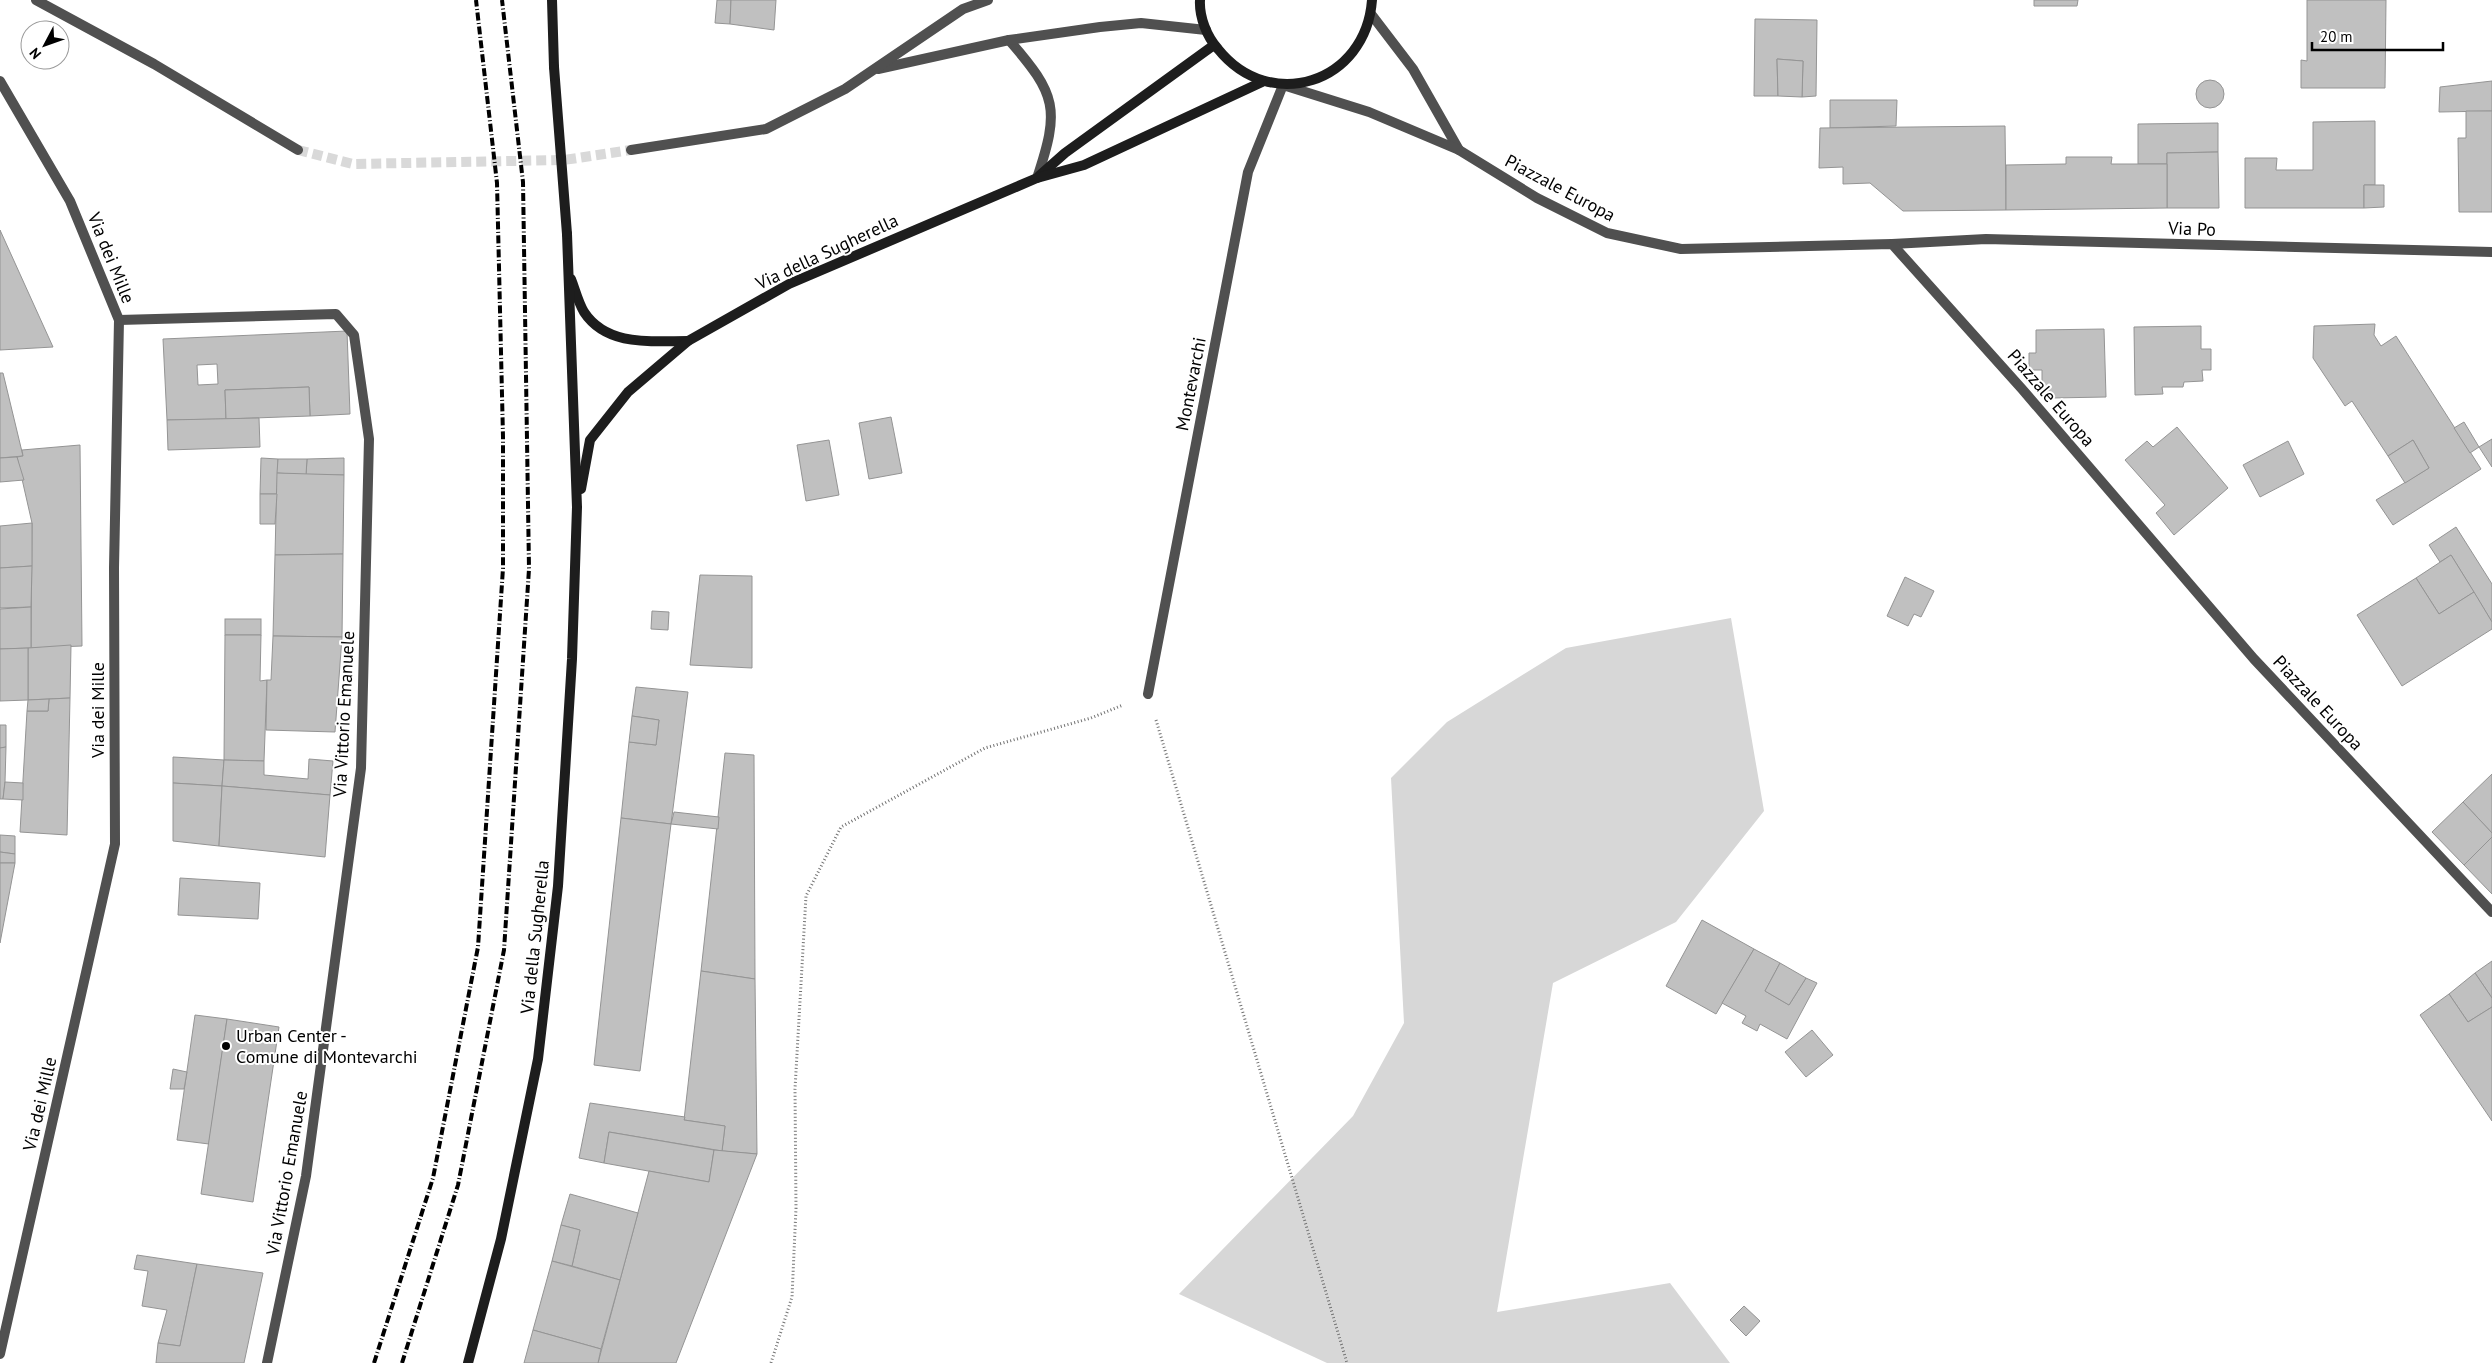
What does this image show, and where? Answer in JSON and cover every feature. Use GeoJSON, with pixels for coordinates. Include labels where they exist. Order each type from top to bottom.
{"type":"FeatureCollection","features":[{"type":"Feature","properties":{"kind":"street"},"geometry":{"type":"LineString","coordinates":[[36,0],[154,64],[298,150]]}},
{"type":"Feature","properties":{"kind":"street","name":"Via della Sugherella"},"geometry":{"type":"LineString","coordinates":[[468,1363],[500,1240],[538,1059],[558,886],[572,659],[577,507],[567,234],[554,67],[552,0]]}},
{"type":"Feature","properties":{"kind":"street"},"geometry":{"type":"LineString","coordinates":[[631,150],[766,130],[845,89],[963,9],[988,0]]}},
{"type":"Feature","properties":{"kind":"street"},"geometry":{"type":"LineString","coordinates":[[1200,0],[1206,30],[1214,45],[1227,61],[1244,74],[1262,82],[1283,85],[1308,82],[1336,68],[1349,57],[1363,38],[1371,14],[1372,0]]}},
{"type":"Feature","properties":{"kind":"street","name":"Piazzale Europa"},"geometry":{"type":"LineString","coordinates":[[1371,14],[1414,69],[1459,150]]}},
{"type":"Feature","properties":{"kind":"street"},"geometry":{"type":"LineString","coordinates":[[872,70],[1009,40],[1141,23],[1206,30]]}},
{"type":"Feature","properties":{"kind":"street"},"geometry":{"type":"LineString","coordinates":[[1009,40],[1042,80],[1053,113],[1050,140],[1037,178]]}},
{"type":"Feature","properties":{"kind":"street","name":"Via della Sugherella"},"geometry":{"type":"LineString","coordinates":[[1037,178],[1064,154],[1214,45]]}},
{"type":"Feature","properties":{"kind":"street","name":"Via dei Mille"},"geometry":{"type":"LineString","coordinates":[[0,81],[70,202],[118,320],[114,568],[115,844],[0,1354]]}},
{"type":"Feature","properties":{"kind":"street","name":"Via della Sugherella"},"geometry":{"type":"LineString","coordinates":[[577,507],[590,440],[628,392],[688,341],[789,284],[1037,178],[1084,165],[1262,82]]}},
{"type":"Feature","properties":{"kind":"street","name":"Piazzale Europa"},"geometry":{"type":"LineString","coordinates":[[1283,85],[1369,112],[1459,150],[1537,198],[1607,233],[1681,249],[1892,244],[2022,389],[2254,659],[2492,912]]}},
{"type":"Feature","properties":{"kind":"street","name":"Montevarchi"},"geometry":{"type":"LineString","coordinates":[[1149,699],[1248,172],[1283,85]]}},
{"type":"Feature","properties":{"kind":"street","name":"Via Po"},"geometry":{"type":"LineString","coordinates":[[1892,244],[1986,239],[2492,252]]}},
{"type":"Feature","properties":{"kind":"street"},"geometry":{"type":"LineString","coordinates":[[568,272],[584,312],[606,333],[634,341],[688,341]]}},
{"type":"Feature","properties":{"kind":"street","name":"Via Vittorio Emanuele"},"geometry":{"type":"LineString","coordinates":[[118,320],[336,314],[354,335],[356,344],[369,439],[361,768],[306,1176],[267,1363]]}},
{"type":"Feature","properties":{"kind":"path"},"geometry":{"type":"LineString","coordinates":[[771,1363],[792,1297],[796,1208],[795,1089],[806,896],[841,827],[985,748],[1091,718],[1149,699],[1346,1363]]}},
{"type":"Feature","properties":{"kind":"shaded area"},"geometry":{"type":"Polygon","coordinates":[[[1731,618],[1764,811],[1676,922],[1553,983],[1497,1312],[1670,1283],[1730,1363],[1327,1363],[1179,1294],[1353,1116],[1404,1023],[1391,778],[1447,722],[1566,648],[1731,618]]]}},
{"type":"Feature","properties":{"kind":"building"},"geometry":{"type":"Polygon","coordinates":[[[717,0],[731,0],[730,24],[715,23],[717,0]]]}},
{"type":"Feature","properties":{"kind":"building"},"geometry":{"type":"Polygon","coordinates":[[[731,0],[776,0],[774,30],[730,24],[731,0]]]}},
{"type":"Feature","properties":{"kind":"building"},"geometry":{"type":"Polygon","coordinates":[[[2034,0],[2078,0],[2077,6],[2034,6],[2034,0]]]}},
{"type":"Feature","properties":{"kind":"building"},"geometry":{"type":"Polygon","coordinates":[[[2307,0],[2386,0],[2385,88],[2301,88],[2301,60],[2307,61],[2307,0]]]}},
{"type":"Feature","properties":{"kind":"building"},"geometry":{"type":"Polygon","coordinates":[[[1755,19],[1817,20],[1816,96],[1802,97],[1803,61],[1777,59],[1778,96],[1754,96],[1755,19]]]}},
{"type":"Feature","properties":{"kind":"building"},"geometry":{"type":"Polygon","coordinates":[[[1777,59],[1803,61],[1802,97],[1778,96],[1777,59]]]}},
{"type":"Feature","properties":{"kind":"building"},"geometry":{"type":"Polygon","coordinates":[[[2210,80],[2220,84],[2224,94],[2220,104],[2210,108],[2200,104],[2196,94],[2200,84],[2210,80]]]}},
{"type":"Feature","properties":{"kind":"building"},"geometry":{"type":"Polygon","coordinates":[[[2492,81],[2492,111],[2439,112],[2440,87],[2492,81]]]}},
{"type":"Feature","properties":{"kind":"building"},"geometry":{"type":"Polygon","coordinates":[[[1830,100],[1897,100],[1896,126],[1830,128],[1830,100]]]}},
{"type":"Feature","properties":{"kind":"building"},"geometry":{"type":"Polygon","coordinates":[[[2466,111],[2492,111],[2492,212],[2459,212],[2458,138],[2466,138],[2466,111]]]}},
{"type":"Feature","properties":{"kind":"building"},"geometry":{"type":"Polygon","coordinates":[[[2375,121],[2375,185],[2364,185],[2364,208],[2245,208],[2245,158],[2277,158],[2276,170],[2313,170],[2313,122],[2375,121]]]}},
{"type":"Feature","properties":{"kind":"building"},"geometry":{"type":"Polygon","coordinates":[[[2218,123],[2218,152],[2167,153],[2167,164],[2138,164],[2138,124],[2218,123]]]}},
{"type":"Feature","properties":{"kind":"building"},"geometry":{"type":"Polygon","coordinates":[[[2005,126],[2006,210],[1903,211],[1870,183],[1843,184],[1843,167],[1819,168],[1820,128],[2005,126]]]}},
{"type":"Feature","properties":{"kind":"building"},"geometry":{"type":"Polygon","coordinates":[[[2218,152],[2219,208],[2167,208],[2167,153],[2218,152]]]}},
{"type":"Feature","properties":{"kind":"building"},"geometry":{"type":"Polygon","coordinates":[[[2066,157],[2112,157],[2111,164],[2167,164],[2167,208],[2006,210],[2006,165],[2066,164],[2066,157]]]}},
{"type":"Feature","properties":{"kind":"building"},"geometry":{"type":"Polygon","coordinates":[[[2364,185],[2384,185],[2384,207],[2364,208],[2364,185]]]}},
{"type":"Feature","properties":{"kind":"building"},"geometry":{"type":"Polygon","coordinates":[[[0,230],[53,347],[0,350],[0,230]]]}},
{"type":"Feature","properties":{"kind":"building"},"geometry":{"type":"Polygon","coordinates":[[[2375,324],[2374,335],[2381,346],[2396,336],[2481,469],[2393,525],[2376,500],[2429,468],[2413,440],[2388,456],[2352,401],[2345,406],[2313,358],[2314,326],[2375,324]]]}},
{"type":"Feature","properties":{"kind":"building"},"geometry":{"type":"Polygon","coordinates":[[[2201,326],[2201,349],[2211,349],[2211,370],[2202,370],[2203,381],[2184,382],[2183,387],[2162,387],[2163,394],[2135,395],[2134,327],[2201,326]]]}},
{"type":"Feature","properties":{"kind":"building"},"geometry":{"type":"Polygon","coordinates":[[[2104,329],[2106,397],[2052,398],[2042,389],[2042,370],[2029,370],[2029,353],[2036,353],[2036,330],[2104,329]]]}},
{"type":"Feature","properties":{"kind":"building"},"geometry":{"type":"Polygon","coordinates":[[[347,331],[350,414],[310,416],[309,387],[225,390],[226,419],[167,420],[163,339],[347,331]],[[217,364],[197,365],[198,385],[218,384],[217,364]]]}},
{"type":"Feature","properties":{"kind":"building"},"geometry":{"type":"Polygon","coordinates":[[[0,373],[3,373],[23,456],[0,458],[0,373]]]}},
{"type":"Feature","properties":{"kind":"building"},"geometry":{"type":"Polygon","coordinates":[[[309,387],[310,416],[226,419],[225,390],[309,387]]]}},
{"type":"Feature","properties":{"kind":"building"},"geometry":{"type":"Polygon","coordinates":[[[891,417],[902,473],[869,479],[859,423],[891,417]]]}},
{"type":"Feature","properties":{"kind":"building"},"geometry":{"type":"Polygon","coordinates":[[[259,418],[260,447],[168,450],[167,420],[259,418]]]}},
{"type":"Feature","properties":{"kind":"building"},"geometry":{"type":"Polygon","coordinates":[[[2464,422],[2479,447],[2470,453],[2454,428],[2464,422]]]}},
{"type":"Feature","properties":{"kind":"building"},"geometry":{"type":"Polygon","coordinates":[[[2177,427],[2228,488],[2174,535],[2156,513],[2165,505],[2125,460],[2147,441],[2153,447],[2177,427]]]}},
{"type":"Feature","properties":{"kind":"building"},"geometry":{"type":"Polygon","coordinates":[[[2492,439],[2492,467],[2479,447],[2492,439]]]}},
{"type":"Feature","properties":{"kind":"building"},"geometry":{"type":"Polygon","coordinates":[[[829,440],[839,495],[806,501],[797,445],[829,440]]]}},
{"type":"Feature","properties":{"kind":"building"},"geometry":{"type":"Polygon","coordinates":[[[2413,440],[2429,468],[2405,483],[2388,456],[2413,440]]]}},
{"type":"Feature","properties":{"kind":"building"},"geometry":{"type":"Polygon","coordinates":[[[2288,441],[2304,474],[2260,497],[2243,465],[2288,441]]]}},
{"type":"Feature","properties":{"kind":"building"},"geometry":{"type":"Polygon","coordinates":[[[80,445],[82,646],[31,648],[32,523],[17,457],[23,456],[22,450],[80,445]]]}},
{"type":"Feature","properties":{"kind":"building"},"geometry":{"type":"Polygon","coordinates":[[[17,457],[24,480],[0,482],[0,458],[17,457]]]}},
{"type":"Feature","properties":{"kind":"building"},"geometry":{"type":"Polygon","coordinates":[[[261,458],[278,459],[277,494],[260,494],[261,458]]]}},
{"type":"Feature","properties":{"kind":"building"},"geometry":{"type":"Polygon","coordinates":[[[344,458],[344,475],[306,475],[307,459],[344,458]]]}},
{"type":"Feature","properties":{"kind":"building"},"geometry":{"type":"Polygon","coordinates":[[[278,459],[307,459],[306,475],[277,473],[278,459]]]}},
{"type":"Feature","properties":{"kind":"building"},"geometry":{"type":"Polygon","coordinates":[[[277,473],[344,475],[343,554],[275,555],[277,473]]]}},
{"type":"Feature","properties":{"kind":"building"},"geometry":{"type":"Polygon","coordinates":[[[260,494],[277,494],[275,524],[260,524],[260,494]]]}},
{"type":"Feature","properties":{"kind":"building"},"geometry":{"type":"Polygon","coordinates":[[[32,523],[32,566],[0,568],[0,526],[32,523]]]}},
{"type":"Feature","properties":{"kind":"building"},"geometry":{"type":"Polygon","coordinates":[[[2456,527],[2492,584],[2492,622],[2451,555],[2440,562],[2429,545],[2456,527]]]}},
{"type":"Feature","properties":{"kind":"building"},"geometry":{"type":"Polygon","coordinates":[[[343,554],[342,637],[273,636],[275,555],[343,554]]]}},
{"type":"Feature","properties":{"kind":"building"},"geometry":{"type":"Polygon","coordinates":[[[2451,555],[2474,592],[2439,614],[2416,578],[2451,555]]]}},
{"type":"Feature","properties":{"kind":"building"},"geometry":{"type":"Polygon","coordinates":[[[32,566],[31,607],[0,608],[0,568],[32,566]]]}},
{"type":"Feature","properties":{"kind":"building"},"geometry":{"type":"Polygon","coordinates":[[[700,575],[752,576],[752,668],[690,665],[700,575]]]}},
{"type":"Feature","properties":{"kind":"building"},"geometry":{"type":"Polygon","coordinates":[[[1905,577],[1934,591],[1921,617],[1914,614],[1908,626],[1887,616],[1905,577]]]}},
{"type":"Feature","properties":{"kind":"building"},"geometry":{"type":"Polygon","coordinates":[[[2416,578],[2439,614],[2474,592],[2492,622],[2492,629],[2402,686],[2357,615],[2416,578]]]}},
{"type":"Feature","properties":{"kind":"building"},"geometry":{"type":"Polygon","coordinates":[[[31,607],[31,648],[0,649],[0,609],[31,607]]]}},
{"type":"Feature","properties":{"kind":"building"},"geometry":{"type":"Polygon","coordinates":[[[652,611],[669,612],[668,630],[651,629],[652,611]]]}},
{"type":"Feature","properties":{"kind":"building"},"geometry":{"type":"Polygon","coordinates":[[[225,619],[261,619],[261,635],[225,635],[225,619]]]}},
{"type":"Feature","properties":{"kind":"building"},"geometry":{"type":"Polygon","coordinates":[[[225,635],[261,635],[260,681],[267,680],[264,761],[224,760],[225,635]]]}},
{"type":"Feature","properties":{"kind":"building"},"geometry":{"type":"Polygon","coordinates":[[[273,636],[342,637],[335,732],[266,730],[267,680],[271,680],[273,636]]]}},
{"type":"Feature","properties":{"kind":"building"},"geometry":{"type":"Polygon","coordinates":[[[71,645],[70,698],[28,700],[28,648],[71,645]]]}},
{"type":"Feature","properties":{"kind":"building"},"geometry":{"type":"Polygon","coordinates":[[[28,648],[28,700],[0,701],[0,649],[28,648]]]}},
{"type":"Feature","properties":{"kind":"building"},"geometry":{"type":"Polygon","coordinates":[[[636,687],[688,692],[671,824],[621,818],[629,742],[656,745],[659,720],[632,716],[636,687]]]}},
{"type":"Feature","properties":{"kind":"building"},"geometry":{"type":"Polygon","coordinates":[[[70,698],[67,835],[20,832],[27,711],[48,711],[49,699],[70,698]]]}},
{"type":"Feature","properties":{"kind":"building"},"geometry":{"type":"Polygon","coordinates":[[[49,699],[48,711],[27,711],[28,700],[49,699]]]}},
{"type":"Feature","properties":{"kind":"building"},"geometry":{"type":"Polygon","coordinates":[[[632,716],[659,720],[656,745],[629,742],[632,716]]]}},
{"type":"Feature","properties":{"kind":"building"},"geometry":{"type":"Polygon","coordinates":[[[0,725],[6,725],[6,747],[0,748],[0,725]]]}},
{"type":"Feature","properties":{"kind":"building"},"geometry":{"type":"Polygon","coordinates":[[[6,747],[5,782],[3,799],[0,799],[0,748],[6,747]]]}},
{"type":"Feature","properties":{"kind":"building"},"geometry":{"type":"Polygon","coordinates":[[[725,753],[754,755],[755,979],[701,971],[725,753]]]}},
{"type":"Feature","properties":{"kind":"building"},"geometry":{"type":"Polygon","coordinates":[[[173,757],[224,760],[222,786],[173,783],[173,757]]]}},
{"type":"Feature","properties":{"kind":"building"},"geometry":{"type":"Polygon","coordinates":[[[309,759],[333,761],[330,795],[222,786],[224,760],[264,761],[264,775],[308,779],[309,759]]]}},
{"type":"Feature","properties":{"kind":"building"},"geometry":{"type":"Polygon","coordinates":[[[2492,774],[2492,833],[2463,802],[2492,774]]]}},
{"type":"Feature","properties":{"kind":"building"},"geometry":{"type":"Polygon","coordinates":[[[5,782],[23,783],[23,800],[3,799],[5,782]]]}},
{"type":"Feature","properties":{"kind":"building"},"geometry":{"type":"Polygon","coordinates":[[[173,783],[222,786],[219,846],[173,841],[173,783]]]}},
{"type":"Feature","properties":{"kind":"building"},"geometry":{"type":"Polygon","coordinates":[[[222,786],[330,795],[325,857],[219,846],[222,786]]]}},
{"type":"Feature","properties":{"kind":"building"},"geometry":{"type":"Polygon","coordinates":[[[2463,802],[2492,833],[2492,837],[2464,865],[2432,832],[2463,802]]]}},
{"type":"Feature","properties":{"kind":"building"},"geometry":{"type":"Polygon","coordinates":[[[674,812],[719,817],[718,829],[671,824],[674,812]]]}},
{"type":"Feature","properties":{"kind":"building"},"geometry":{"type":"Polygon","coordinates":[[[621,818],[671,824],[640,1071],[594,1065],[621,818]]]}},
{"type":"Feature","properties":{"kind":"building"},"geometry":{"type":"Polygon","coordinates":[[[0,835],[15,836],[15,854],[0,852],[0,835]]]}},
{"type":"Feature","properties":{"kind":"building"},"geometry":{"type":"Polygon","coordinates":[[[2492,837],[2492,894],[2464,865],[2492,837]]]}},
{"type":"Feature","properties":{"kind":"building"},"geometry":{"type":"Polygon","coordinates":[[[0,852],[15,854],[15,863],[0,863],[0,852]]]}},
{"type":"Feature","properties":{"kind":"building"},"geometry":{"type":"Polygon","coordinates":[[[0,863],[15,863],[0,943],[0,863]]]}},
{"type":"Feature","properties":{"kind":"building"},"geometry":{"type":"Polygon","coordinates":[[[180,878],[260,883],[258,919],[178,915],[180,878]]]}},
{"type":"Feature","properties":{"kind":"building"},"geometry":{"type":"Polygon","coordinates":[[[1702,920],[1754,949],[1716,1014],[1666,986],[1702,920]]]}},
{"type":"Feature","properties":{"kind":"building"},"geometry":{"type":"Polygon","coordinates":[[[1754,949],[1780,963],[1765,991],[1789,1005],[1806,978],[1817,983],[1787,1039],[1760,1024],[1757,1031],[1742,1023],[1746,1016],[1722,1003],[1754,949]]]}},
{"type":"Feature","properties":{"kind":"building"},"geometry":{"type":"Polygon","coordinates":[[[2492,961],[2492,998],[2475,973],[2492,961]]]}},
{"type":"Feature","properties":{"kind":"building"},"geometry":{"type":"Polygon","coordinates":[[[1780,963],[1806,978],[1789,1005],[1765,991],[1780,963]]]}},
{"type":"Feature","properties":{"kind":"building"},"geometry":{"type":"Polygon","coordinates":[[[701,971],[755,979],[757,1154],[722,1151],[725,1126],[684,1120],[701,971]]]}},
{"type":"Feature","properties":{"kind":"building"},"geometry":{"type":"Polygon","coordinates":[[[2475,973],[2492,998],[2492,1007],[2468,1022],[2449,994],[2475,973]]]}},
{"type":"Feature","properties":{"kind":"building"},"geometry":{"type":"Polygon","coordinates":[[[2449,994],[2468,1022],[2492,1007],[2492,1121],[2420,1015],[2449,994]]]}},
{"type":"Feature","properties":{"kind":"building"},"geometry":{"type":"Polygon","coordinates":[[[195,1015],[227,1019],[209,1144],[177,1140],[195,1015]]]}},
{"type":"Feature","properties":{"kind":"building"},"geometry":{"type":"Polygon","coordinates":[[[227,1019],[279,1027],[253,1202],[201,1194],[227,1019]]]}},
{"type":"Feature","properties":{"kind":"building"},"geometry":{"type":"Polygon","coordinates":[[[1812,1030],[1833,1055],[1806,1077],[1785,1052],[1812,1030]]]}},
{"type":"Feature","properties":{"kind":"building"},"geometry":{"type":"Polygon","coordinates":[[[173,1069],[187,1072],[184,1089],[170,1089],[173,1069]]]}},
{"type":"Feature","properties":{"kind":"building"},"geometry":{"type":"Polygon","coordinates":[[[590,1103],[685,1117],[684,1120],[725,1126],[722,1151],[609,1132],[604,1163],[579,1158],[590,1103]]]}},
{"type":"Feature","properties":{"kind":"building"},"geometry":{"type":"Polygon","coordinates":[[[609,1132],[714,1150],[709,1182],[604,1163],[609,1132]]]}},
{"type":"Feature","properties":{"kind":"building"},"geometry":{"type":"Polygon","coordinates":[[[714,1150],[757,1154],[676,1363],[598,1363],[649,1171],[709,1182],[714,1150]]]}},
{"type":"Feature","properties":{"kind":"building"},"geometry":{"type":"Polygon","coordinates":[[[570,1194],[638,1213],[620,1280],[572,1266],[580,1230],[561,1225],[570,1194]]]}},
{"type":"Feature","properties":{"kind":"building"},"geometry":{"type":"Polygon","coordinates":[[[561,1225],[580,1230],[572,1266],[552,1261],[561,1225]]]}},
{"type":"Feature","properties":{"kind":"building"},"geometry":{"type":"Polygon","coordinates":[[[137,1255],[197,1264],[180,1346],[158,1343],[167,1310],[142,1306],[148,1271],[134,1269],[137,1255]]]}},
{"type":"Feature","properties":{"kind":"building"},"geometry":{"type":"Polygon","coordinates":[[[552,1261],[620,1280],[601,1349],[533,1330],[552,1261]]]}},
{"type":"Feature","properties":{"kind":"building"},"geometry":{"type":"Polygon","coordinates":[[[197,1264],[263,1273],[244,1363],[156,1363],[158,1343],[180,1346],[197,1264]]]}},
{"type":"Feature","properties":{"kind":"building"},"geometry":{"type":"Polygon","coordinates":[[[1744,1306],[1760,1321],[1746,1336],[1730,1320],[1744,1306]]]}},
{"type":"Feature","properties":{"kind":"building"},"geometry":{"type":"Polygon","coordinates":[[[533,1330],[601,1349],[598,1363],[524,1363],[533,1330]]]}},
{"type":"Feature","properties":{"kind":"tunnel"},"geometry":{"type":"LineString","coordinates":[[298,150],[353,164],[564,160],[631,150]]}},
{"type":"Feature","properties":{"kind":"railway"},"geometry":{"type":"LineString","coordinates":[[374,1363],[433,1178],[478,947],[503,568],[503,437],[497,183],[476,0]]}},
{"type":"Feature","properties":{"kind":"railway"},"geometry":{"type":"LineString","coordinates":[[402,1363],[458,1185],[504,950],[529,569],[523,182],[502,0]]}},
{"type":"Feature","properties":{"kind":"place","name":"Urban Center - Comune di Montevarchi"},"geometry":{"type":"Point","coordinates":[226,1046]}}]}
